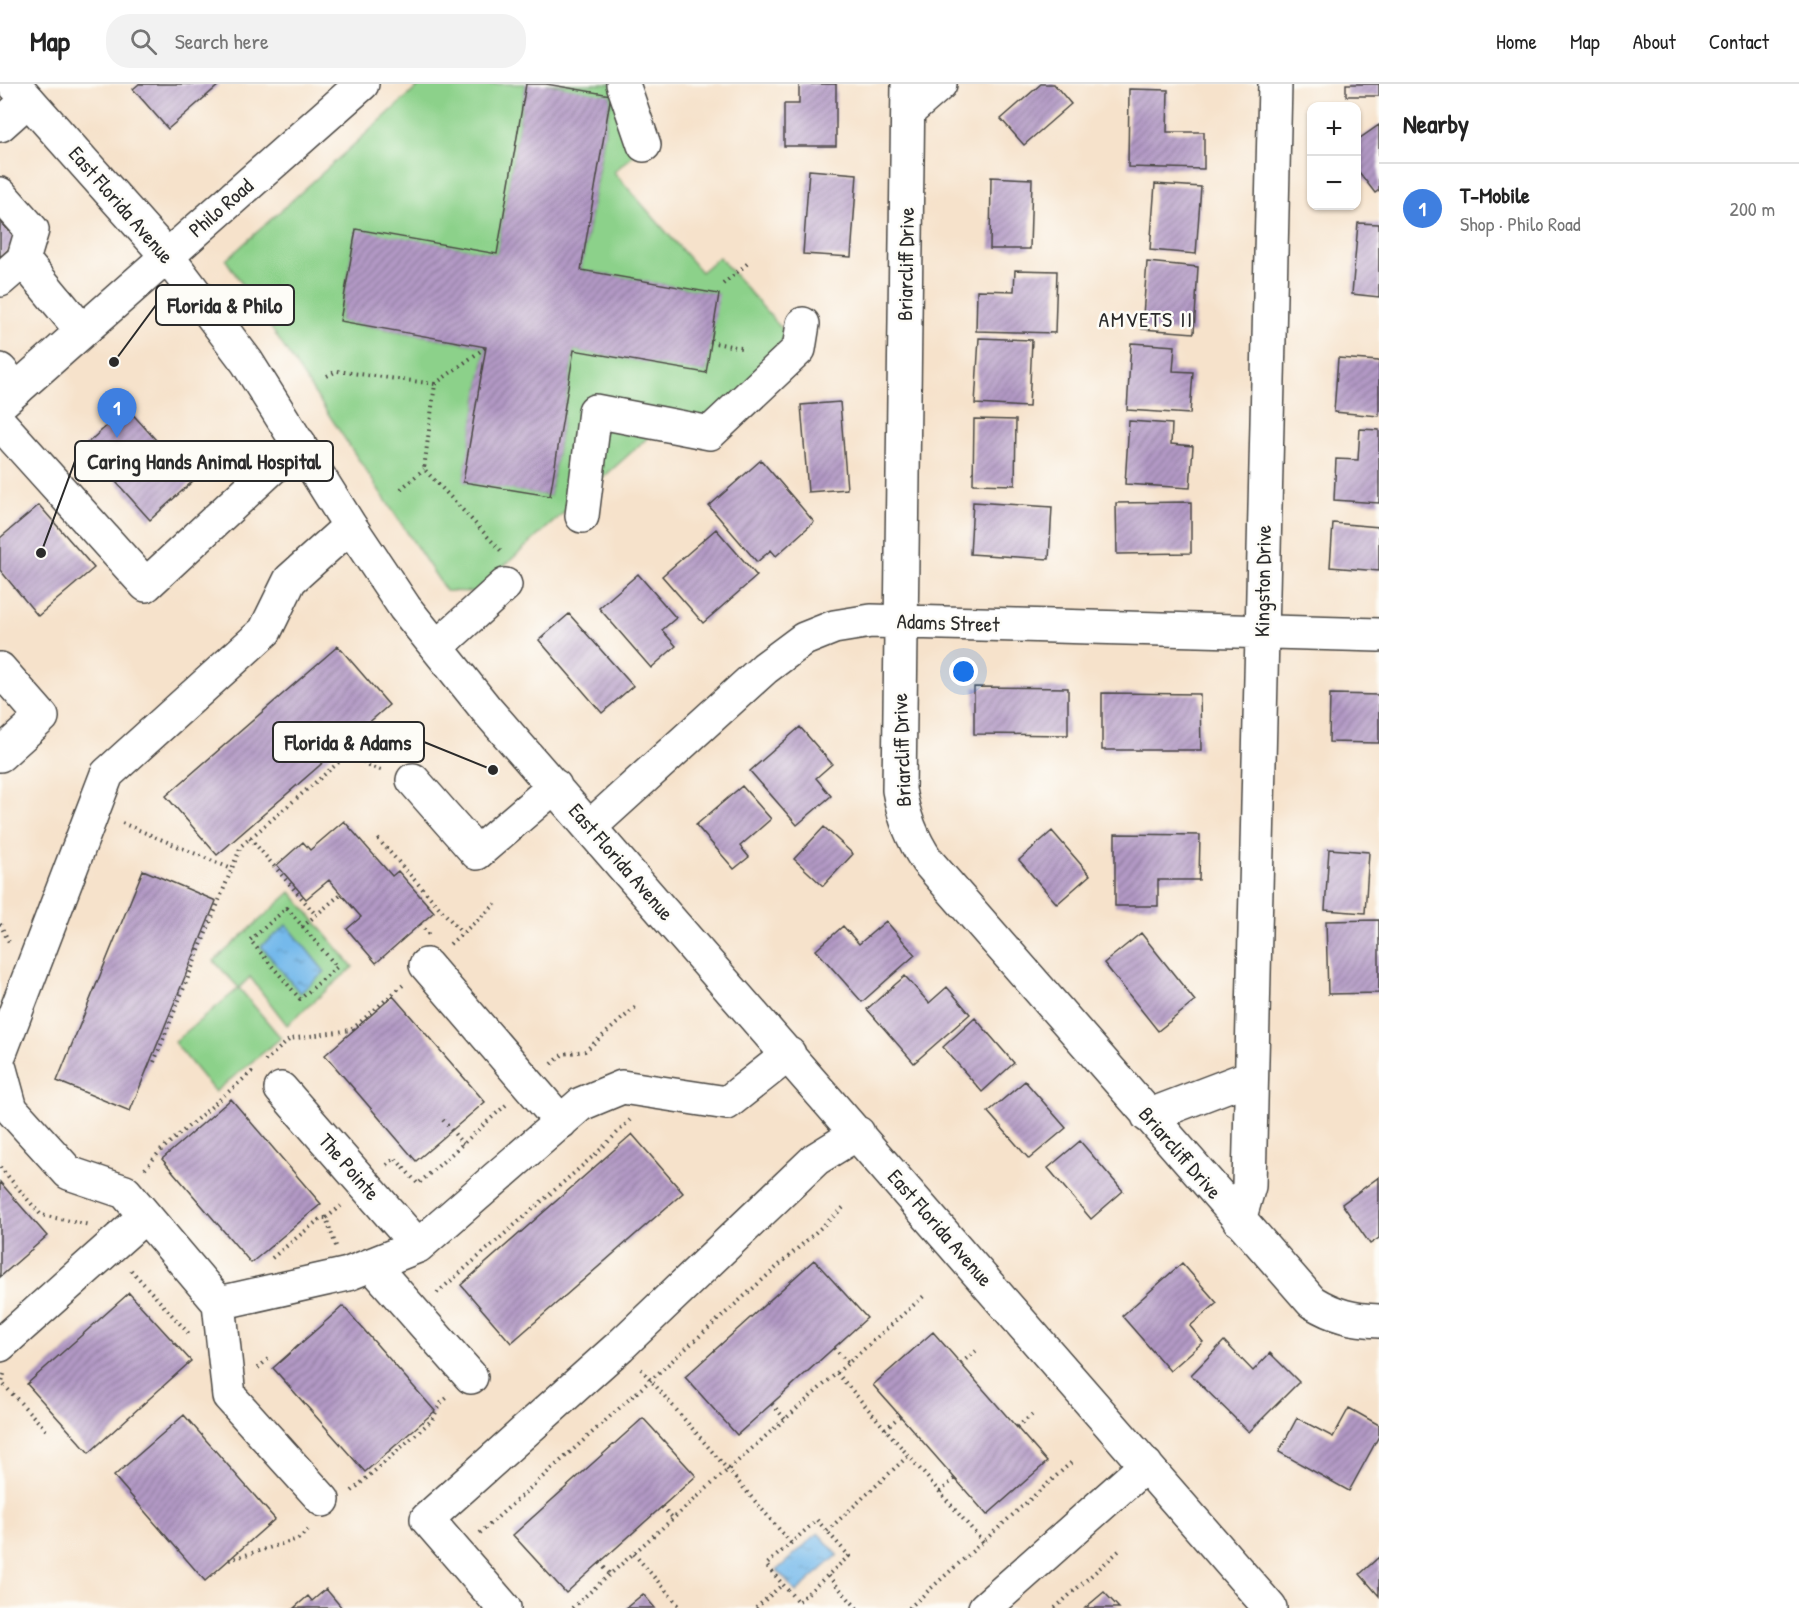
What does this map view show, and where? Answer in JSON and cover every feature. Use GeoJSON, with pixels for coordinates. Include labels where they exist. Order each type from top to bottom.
{"type":"FeatureCollection","features":[{"type":"Feature","properties":{"kind":"street","name":"Philo Road"},"geometry":{"type":"LineString","coordinates":[[6,388],[82,331],[362,84]]}},
{"type":"Feature","properties":{"kind":"street"},"geometry":{"type":"LineString","coordinates":[[623,84],[644,145]]}},
{"type":"Feature","properties":{"kind":"street"},"geometry":{"type":"LineString","coordinates":[[908,98],[940,84]]}},
{"type":"Feature","properties":{"kind":"street","name":"Kingston Drive"},"geometry":{"type":"LineString","coordinates":[[1239,1220],[1248,1186],[1275,84]]}},
{"type":"Feature","properties":{"kind":"street","name":"East Florida Avenue"},"geometry":{"type":"LineString","coordinates":[[21,92],[167,256],[223,327],[405,608],[486,709],[591,826],[1270,1608]]}},
{"type":"Feature","properties":{"kind":"street"},"geometry":{"type":"LineString","coordinates":[[0,125],[21,92]]}},
{"type":"Feature","properties":{"kind":"street","name":"Briarcliff Drive"},"geometry":{"type":"LineString","coordinates":[[908,98],[899,790],[904,819],[927,861],[1312,1302],[1330,1313],[1350,1320],[1379,1321]]}},
{"type":"Feature","properties":{"kind":"street"},"geometry":{"type":"LineString","coordinates":[[0,194],[32,230],[8,268],[82,331]]}},
{"type":"Feature","properties":{"kind":"street"},"geometry":{"type":"LineString","coordinates":[[582,516],[595,411],[710,433],[799,349],[803,324]]}},
{"type":"Feature","properties":{"kind":"street"},"geometry":{"type":"LineString","coordinates":[[0,423],[146,585],[299,443]]}},
{"type":"Feature","properties":{"kind":"street"},"geometry":{"type":"LineString","coordinates":[[0,1053],[107,774],[265,631],[290,580],[350,526]]}},
{"type":"Feature","properties":{"kind":"street"},"geometry":{"type":"LineString","coordinates":[[437,647],[506,571]]}},
{"type":"Feature","properties":{"kind":"street","name":"Adams Street"},"geometry":{"type":"LineString","coordinates":[[591,826],[765,668],[804,639],[834,627],[871,621],[901,621],[1379,635]]}},
{"type":"Feature","properties":{"kind":"street"},"geometry":{"type":"LineString","coordinates":[[0,669],[42,717],[0,755]]}},
{"type":"Feature","properties":{"kind":"street"},"geometry":{"type":"LineString","coordinates":[[413,780],[477,854],[555,786]]}},
{"type":"Feature","properties":{"kind":"street"},"geometry":{"type":"LineString","coordinates":[[426,965],[561,1122]]}},
{"type":"Feature","properties":{"kind":"street"},"geometry":{"type":"LineString","coordinates":[[219,1303],[360,1270],[418,1246],[581,1104],[622,1087],[727,1102],[789,1054]]}},
{"type":"Feature","properties":{"kind":"street"},"geometry":{"type":"LineString","coordinates":[[0,1069],[11,1109],[69,1173],[135,1204],[219,1303],[229,1396],[327,1507]]}},
{"type":"Feature","properties":{"kind":"street"},"geometry":{"type":"LineString","coordinates":[[1148,1116],[1250,1077]]}},
{"type":"Feature","properties":{"kind":"street","name":"The Pointe"},"geometry":{"type":"LineString","coordinates":[[280,1089],[418,1246]]}},
{"type":"Feature","properties":{"kind":"street"},"geometry":{"type":"LineString","coordinates":[[504,1608],[427,1519],[620,1346],[816,1159],[858,1133]]}},
{"type":"Feature","properties":{"kind":"street"},"geometry":{"type":"LineString","coordinates":[[2,1359],[135,1204]]}},
{"type":"Feature","properties":{"kind":"street"},"geometry":{"type":"LineString","coordinates":[[360,1270],[412,1310],[471,1377]]}},
{"type":"Feature","properties":{"kind":"street"},"geometry":{"type":"LineString","coordinates":[[985,1608],[1146,1465]]}},
{"type":"Feature","properties":{"kind":"path"},"geometry":{"type":"LineString","coordinates":[[723,284],[748,263]]}},
{"type":"Feature","properties":{"kind":"path"},"geometry":{"type":"LineString","coordinates":[[710,342],[741,348]]}},
{"type":"Feature","properties":{"kind":"path"},"geometry":{"type":"LineString","coordinates":[[327,376],[337,371],[435,384],[486,347]]}},
{"type":"Feature","properties":{"kind":"path"},"geometry":{"type":"LineString","coordinates":[[401,489],[424,469],[435,384]]}},
{"type":"Feature","properties":{"kind":"path"},"geometry":{"type":"LineString","coordinates":[[424,469],[506,571]]}},
{"type":"Feature","properties":{"kind":"path"},"geometry":{"type":"LineString","coordinates":[[154,1062],[241,846],[352,750],[369,766],[413,780]]}},
{"type":"Feature","properties":{"kind":"path"},"geometry":{"type":"LineString","coordinates":[[93,811],[232,869]]}},
{"type":"Feature","properties":{"kind":"path"},"geometry":{"type":"LineString","coordinates":[[250,838],[316,915]]}},
{"type":"Feature","properties":{"kind":"path"},"geometry":{"type":"LineString","coordinates":[[378,839],[462,933]]}},
{"type":"Feature","properties":{"kind":"path"},"geometry":{"type":"LineString","coordinates":[[302,927],[341,894]]}},
{"type":"Feature","properties":{"kind":"path"},"geometry":{"type":"LineString","coordinates":[[135,1204],[160,1151],[290,1039],[351,1030],[496,904]]}},
{"type":"Feature","properties":{"kind":"path"},"geometry":{"type":"LineString","coordinates":[[286,908],[302,927],[337,967],[300,999],[250,940],[286,908]]}},
{"type":"Feature","properties":{"kind":"path"},"geometry":{"type":"LineString","coordinates":[[266,1263],[321,1218],[326,1218],[395,1158],[418,1184],[563,1054],[585,1051],[637,1006]]}},
{"type":"Feature","properties":{"kind":"path"},"geometry":{"type":"LineString","coordinates":[[412,1310],[436,1294],[598,1152],[658,1092]]}},
{"type":"Feature","properties":{"kind":"path"},"geometry":{"type":"LineString","coordinates":[[442,1120],[463,1144]]}},
{"type":"Feature","properties":{"kind":"path"},"geometry":{"type":"LineString","coordinates":[[478,1535],[846,1205]]}},
{"type":"Feature","properties":{"kind":"path"},"geometry":{"type":"LineString","coordinates":[[326,1218],[360,1270]]}},
{"type":"Feature","properties":{"kind":"path"},"geometry":{"type":"LineString","coordinates":[[572,1608],[926,1294]]}},
{"type":"Feature","properties":{"kind":"path"},"geometry":{"type":"LineString","coordinates":[[620,1346],[652,1380],[791,1543]]}},
{"type":"Feature","properties":{"kind":"path"},"geometry":{"type":"LineString","coordinates":[[834,1348],[848,1363]]}},
{"type":"Feature","properties":{"kind":"path"},"geometry":{"type":"LineString","coordinates":[[961,1363],[976,1351]]}},
{"type":"Feature","properties":{"kind":"path"},"geometry":{"type":"LineString","coordinates":[[2,1359],[2,1383],[47,1431]]}},
{"type":"Feature","properties":{"kind":"path"},"geometry":{"type":"LineString","coordinates":[[837,1373],[983,1542]]}},
{"type":"Feature","properties":{"kind":"path"},"geometry":{"type":"LineString","coordinates":[[229,1560],[298,1539],[327,1507],[432,1420],[441,1403],[471,1377]]}},
{"type":"Feature","properties":{"kind":"path"},"geometry":{"type":"LineString","coordinates":[[772,1404],[785,1419]]}},
{"type":"Feature","properties":{"kind":"path"},"geometry":{"type":"LineString","coordinates":[[1017,1427],[1032,1415]]}},
{"type":"Feature","properties":{"kind":"path"},"geometry":{"type":"LineString","coordinates":[[885,1429],[900,1416]]}},
{"type":"Feature","properties":{"kind":"path"},"geometry":{"type":"LineString","coordinates":[[827,1530],[908,1456]]}},
{"type":"Feature","properties":{"kind":"path"},"geometry":{"type":"LineString","coordinates":[[909,1608],[1074,1460]]}},
{"type":"Feature","properties":{"kind":"path"},"geometry":{"type":"LineString","coordinates":[[940,1492],[955,1478]]}},
{"type":"Feature","properties":{"kind":"path"},"geometry":{"type":"LineString","coordinates":[[662,1507],[673,1518]]}},
{"type":"Feature","properties":{"kind":"path"},"geometry":{"type":"LineString","coordinates":[[817,1520],[849,1556],[798,1602],[766,1565],[791,1543],[817,1520]]}},
{"type":"Feature","properties":{"kind":"path"},"geometry":{"type":"LineString","coordinates":[[1055,1608],[1121,1549]]}},
{"type":"Feature","properties":{"kind":"path"},"geometry":{"type":"LineString","coordinates":[[634,1554],[681,1608]]}},
{"type":"Feature","properties":{"kind":"path"},"geometry":{"type":"LineString","coordinates":[[600,1563],[610,1574]]}},
{"type":"Feature","properties":{"kind":"path"},"geometry":{"type":"LineString","coordinates":[[828,1576],[857,1608]]}},
{"type":"Feature","properties":{"kind":"path"},"geometry":{"type":"LineString","coordinates":[[756,1608],[783,1584]]}},
{"type":"Feature","properties":{"kind":"green space"},"geometry":{"type":"Polygon","coordinates":[[[421,84],[526,84],[497,254],[356,230],[340,321],[486,347],[464,481],[550,496],[574,350],[706,372],[718,294],[581,270],[611,96],[546,84],[623,84],[644,145],[614,172],[701,272],[719,257],[788,336],[710,433],[663,424],[475,592],[446,591],[226,260],[421,84]]]}},
{"type":"Feature","properties":{"kind":"green space"},"geometry":{"type":"Polygon","coordinates":[[[291,892],[353,967],[287,1025],[250,977],[239,988],[214,961],[291,892]]]}},
{"type":"Feature","properties":{"kind":"green space"},"geometry":{"type":"Polygon","coordinates":[[[239,988],[281,1038],[215,1092],[174,1042],[239,988]]]}},
{"type":"Feature","properties":{"kind":"water"},"geometry":{"type":"Polygon","coordinates":[[[287,925],[325,972],[300,993],[261,946],[287,925]]]}},
{"type":"Feature","properties":{"kind":"water"},"geometry":{"type":"Polygon","coordinates":[[[818,1533],[838,1555],[796,1592],[777,1570],[818,1533]]]}},
{"type":"Feature","properties":{"kind":"building"},"geometry":{"type":"Polygon","coordinates":[[[139,84],[220,84],[168,129],[133,89],[139,84]]]}},
{"type":"Feature","properties":{"kind":"building"},"geometry":{"type":"Polygon","coordinates":[[[526,84],[546,84],[611,95],[581,270],[719,294],[706,373],[574,350],[550,496],[463,482],[486,347],[340,321],[356,229],[497,254],[526,84]]]}},
{"type":"Feature","properties":{"kind":"building"},"geometry":{"type":"Polygon","coordinates":[[[799,84],[836,84],[836,146],[784,146],[784,104],[799,104],[799,84]]]}},
{"type":"Feature","properties":{"kind":"building"},"geometry":{"type":"Polygon","coordinates":[[[1041,84],[1054,84],[1071,104],[1024,145],[1001,119],[1041,84]]]}},
{"type":"Feature","properties":{"kind":"building"},"geometry":{"type":"Polygon","coordinates":[[[1346,84],[1379,84],[1379,96],[1346,96],[1346,84]]]}},
{"type":"Feature","properties":{"kind":"building"},"geometry":{"type":"Polygon","coordinates":[[[1129,89],[1168,90],[1167,132],[1204,132],[1204,169],[1128,167],[1129,89]]]}},
{"type":"Feature","properties":{"kind":"building"},"geometry":{"type":"Polygon","coordinates":[[[1379,125],[1379,190],[1375,193],[1361,175],[1361,138],[1379,125]]]}},
{"type":"Feature","properties":{"kind":"building"},"geometry":{"type":"Polygon","coordinates":[[[809,170],[857,174],[851,257],[803,254],[809,170]]]}},
{"type":"Feature","properties":{"kind":"building"},"geometry":{"type":"Polygon","coordinates":[[[991,177],[1032,179],[1030,249],[990,249],[991,177]]]}},
{"type":"Feature","properties":{"kind":"building"},"geometry":{"type":"Polygon","coordinates":[[[1155,184],[1201,187],[1196,254],[1150,250],[1155,184]]]}},
{"type":"Feature","properties":{"kind":"building"},"geometry":{"type":"Polygon","coordinates":[[[0,221],[18,241],[0,257],[0,221]]]}},
{"type":"Feature","properties":{"kind":"building"},"geometry":{"type":"Polygon","coordinates":[[[1358,223],[1379,224],[1379,297],[1352,294],[1358,223]]]}},
{"type":"Feature","properties":{"kind":"building"},"geometry":{"type":"Polygon","coordinates":[[[1147,262],[1198,267],[1194,333],[1142,329],[1147,262]]]}},
{"type":"Feature","properties":{"kind":"building"},"geometry":{"type":"Polygon","coordinates":[[[1015,270],[1057,271],[1055,333],[976,331],[977,290],[1014,291],[1015,270]]]}},
{"type":"Feature","properties":{"kind":"building"},"geometry":{"type":"Polygon","coordinates":[[[979,338],[1032,340],[1029,407],[975,404],[979,338]]]}},
{"type":"Feature","properties":{"kind":"building"},"geometry":{"type":"Polygon","coordinates":[[[1131,343],[1175,346],[1173,371],[1193,372],[1190,414],[1127,410],[1131,343]]]}},
{"type":"Feature","properties":{"kind":"building"},"geometry":{"type":"Polygon","coordinates":[[[1338,358],[1379,361],[1379,416],[1334,412],[1338,358]]]}},
{"type":"Feature","properties":{"kind":"building"},"geometry":{"type":"Polygon","coordinates":[[[840,402],[847,489],[808,492],[801,405],[840,402]]]}},
{"type":"Feature","properties":{"kind":"building"},"geometry":{"type":"Polygon","coordinates":[[[127,408],[193,481],[150,520],[84,446],[127,408]]]}},
{"type":"Feature","properties":{"kind":"building"},"geometry":{"type":"Polygon","coordinates":[[[974,419],[1016,420],[1015,485],[973,484],[974,419]]]}},
{"type":"Feature","properties":{"kind":"building"},"geometry":{"type":"Polygon","coordinates":[[[1129,421],[1172,424],[1171,444],[1193,446],[1190,488],[1125,484],[1129,421]]]}},
{"type":"Feature","properties":{"kind":"building"},"geometry":{"type":"Polygon","coordinates":[[[1360,429],[1379,430],[1379,503],[1334,500],[1336,459],[1358,460],[1360,429]]]}},
{"type":"Feature","properties":{"kind":"building"},"geometry":{"type":"Polygon","coordinates":[[[761,460],[814,522],[776,556],[771,550],[757,562],[709,506],[761,460]]]}},
{"type":"Feature","properties":{"kind":"building"},"geometry":{"type":"Polygon","coordinates":[[[973,502],[1052,507],[1049,559],[970,554],[973,502]]]}},
{"type":"Feature","properties":{"kind":"building"},"geometry":{"type":"Polygon","coordinates":[[[1191,502],[1191,553],[1117,554],[1116,503],[1191,502]]]}},
{"type":"Feature","properties":{"kind":"building"},"geometry":{"type":"Polygon","coordinates":[[[39,505],[94,568],[38,616],[0,570],[0,538],[39,505]]]}},
{"type":"Feature","properties":{"kind":"building"},"geometry":{"type":"Polygon","coordinates":[[[1333,523],[1379,527],[1379,571],[1330,567],[1333,523]]]}},
{"type":"Feature","properties":{"kind":"building"},"geometry":{"type":"Polygon","coordinates":[[[716,529],[757,576],[703,623],[662,576],[716,529]]]}},
{"type":"Feature","properties":{"kind":"building"},"geometry":{"type":"Polygon","coordinates":[[[638,574],[676,618],[662,630],[676,646],[651,668],[599,608],[638,574]]]}},
{"type":"Feature","properties":{"kind":"building"},"geometry":{"type":"Polygon","coordinates":[[[569,614],[633,686],[602,713],[539,640],[569,614]]]}},
{"type":"Feature","properties":{"kind":"building"},"geometry":{"type":"Polygon","coordinates":[[[338,646],[389,705],[217,855],[166,796],[338,646]]]}},
{"type":"Feature","properties":{"kind":"building"},"geometry":{"type":"Polygon","coordinates":[[[974,687],[1068,688],[1068,735],[974,734],[974,687]]]}},
{"type":"Feature","properties":{"kind":"building"},"geometry":{"type":"Polygon","coordinates":[[[1102,693],[1200,694],[1201,750],[1102,750],[1102,693]]]}},
{"type":"Feature","properties":{"kind":"building"},"geometry":{"type":"Polygon","coordinates":[[[1330,694],[1379,695],[1379,743],[1329,742],[1330,694]]]}},
{"type":"Feature","properties":{"kind":"building"},"geometry":{"type":"Polygon","coordinates":[[[800,727],[832,764],[816,778],[831,796],[797,825],[750,771],[800,727]]]}},
{"type":"Feature","properties":{"kind":"building"},"geometry":{"type":"Polygon","coordinates":[[[742,786],[771,819],[740,846],[749,857],[734,869],[696,825],[742,786]]]}},
{"type":"Feature","properties":{"kind":"building"},"geometry":{"type":"Polygon","coordinates":[[[344,821],[392,876],[398,871],[434,912],[376,963],[347,929],[361,917],[329,880],[306,899],[277,865],[303,842],[310,850],[344,821]]]}},
{"type":"Feature","properties":{"kind":"building"},"geometry":{"type":"Polygon","coordinates":[[[824,827],[853,854],[823,886],[794,859],[824,827]]]}},
{"type":"Feature","properties":{"kind":"building"},"geometry":{"type":"Polygon","coordinates":[[[1052,831],[1090,875],[1057,904],[1019,860],[1052,831]]]}},
{"type":"Feature","properties":{"kind":"building"},"geometry":{"type":"Polygon","coordinates":[[[1115,834],[1200,835],[1199,880],[1158,880],[1158,906],[1115,906],[1115,834]]]}},
{"type":"Feature","properties":{"kind":"building"},"geometry":{"type":"Polygon","coordinates":[[[1329,849],[1369,852],[1365,913],[1325,910],[1329,849]]]}},
{"type":"Feature","properties":{"kind":"building"},"geometry":{"type":"Polygon","coordinates":[[[143,870],[216,901],[130,1111],[57,1081],[143,870]]]}},
{"type":"Feature","properties":{"kind":"building"},"geometry":{"type":"Polygon","coordinates":[[[1379,920],[1379,993],[1328,994],[1326,921],[1379,920]]]}},
{"type":"Feature","properties":{"kind":"building"},"geometry":{"type":"Polygon","coordinates":[[[886,921],[915,955],[862,1002],[816,950],[843,926],[859,944],[886,921]]]}},
{"type":"Feature","properties":{"kind":"building"},"geometry":{"type":"Polygon","coordinates":[[[1141,933],[1195,1001],[1158,1031],[1104,963],[1141,933]]]}},
{"type":"Feature","properties":{"kind":"building"},"geometry":{"type":"Polygon","coordinates":[[[905,976],[929,1003],[947,987],[970,1014],[914,1063],[867,1009],[905,976]]]}},
{"type":"Feature","properties":{"kind":"building"},"geometry":{"type":"Polygon","coordinates":[[[393,996],[485,1102],[416,1161],[325,1055],[393,996]]]}},
{"type":"Feature","properties":{"kind":"building"},"geometry":{"type":"Polygon","coordinates":[[[975,1018],[1014,1063],[982,1092],[943,1047],[975,1018]]]}},
{"type":"Feature","properties":{"kind":"building"},"geometry":{"type":"Polygon","coordinates":[[[1025,1081],[1066,1128],[1029,1159],[988,1112],[1025,1081]]]}},
{"type":"Feature","properties":{"kind":"building"},"geometry":{"type":"Polygon","coordinates":[[[231,1099],[321,1204],[251,1263],[162,1159],[231,1099]]]}},
{"type":"Feature","properties":{"kind":"building"},"geometry":{"type":"Polygon","coordinates":[[[632,1134],[683,1193],[511,1343],[461,1285],[632,1134]]]}},
{"type":"Feature","properties":{"kind":"building"},"geometry":{"type":"Polygon","coordinates":[[[1080,1141],[1123,1191],[1091,1219],[1048,1168],[1080,1141]]]}},
{"type":"Feature","properties":{"kind":"building"},"geometry":{"type":"Polygon","coordinates":[[[1379,1177],[1379,1238],[1370,1244],[1342,1204],[1379,1177]]]}},
{"type":"Feature","properties":{"kind":"building"},"geometry":{"type":"Polygon","coordinates":[[[0,1182],[47,1236],[0,1277],[0,1182]]]}},
{"type":"Feature","properties":{"kind":"building"},"geometry":{"type":"Polygon","coordinates":[[[814,1260],[867,1318],[737,1435],[685,1377],[814,1260]]]}},
{"type":"Feature","properties":{"kind":"building"},"geometry":{"type":"Polygon","coordinates":[[[1182,1263],[1217,1303],[1190,1326],[1203,1342],[1170,1371],[1122,1316],[1182,1263]]]}},
{"type":"Feature","properties":{"kind":"building"},"geometry":{"type":"Polygon","coordinates":[[[129,1293],[191,1361],[89,1453],[27,1384],[129,1293]]]}},
{"type":"Feature","properties":{"kind":"building"},"geometry":{"type":"Polygon","coordinates":[[[343,1306],[435,1411],[365,1472],[273,1368],[343,1306]]]}},
{"type":"Feature","properties":{"kind":"building"},"geometry":{"type":"Polygon","coordinates":[[[933,1332],[1047,1462],[987,1515],[873,1385],[933,1332]]]}},
{"type":"Feature","properties":{"kind":"building"},"geometry":{"type":"Polygon","coordinates":[[[1224,1341],[1253,1371],[1270,1353],[1299,1382],[1249,1432],[1191,1375],[1224,1341]]]}},
{"type":"Feature","properties":{"kind":"building"},"geometry":{"type":"Polygon","coordinates":[[[1349,1408],[1379,1425],[1379,1436],[1349,1491],[1279,1452],[1297,1418],[1333,1437],[1349,1408]]]}},
{"type":"Feature","properties":{"kind":"building"},"geometry":{"type":"Polygon","coordinates":[[[184,1415],[275,1519],[205,1581],[114,1476],[184,1415]]]}},
{"type":"Feature","properties":{"kind":"building"},"geometry":{"type":"Polygon","coordinates":[[[643,1418],[696,1476],[566,1593],[513,1535],[643,1418]]]}},
{"type":"Feature","properties":{"kind":"building"},"geometry":{"type":"Polygon","coordinates":[[[1379,1557],[1379,1596],[1360,1574],[1379,1557]]]}},
{"type":"Feature","properties":{"kind":"building"},"geometry":{"type":"Polygon","coordinates":[[[326,1589],[342,1608],[294,1608],[308,1596],[312,1601],[326,1589]]]}},
{"type":"Feature","properties":{"kind":"building"},"geometry":{"type":"Polygon","coordinates":[[[1104,1592],[1119,1608],[1085,1608],[1104,1592]]]}},
{"type":"Feature","properties":{"kind":"building"},"geometry":{"type":"Polygon","coordinates":[[[643,1594],[655,1608],[626,1608],[643,1594]]]}},
{"type":"Feature","properties":{"kind":"place","name":"Florida & Philo"},"geometry":{"type":"Point","coordinates":[114,362]}},
{"type":"Feature","properties":{"kind":"place","name":"T-Mobile"},"geometry":{"type":"Point","coordinates":[117,438]}},
{"type":"Feature","properties":{"kind":"place","name":"Caring Hands Animal Hospital"},"geometry":{"type":"Point","coordinates":[41,553]}},
{"type":"Feature","properties":{"kind":"place","name":"Florida & Adams"},"geometry":{"type":"Point","coordinates":[493,770]}},
{"type":"Feature","properties":{"kind":"district","name":"AMVETS II"},"geometry":{"type":"Point","coordinates":[1146,319]}}]}
